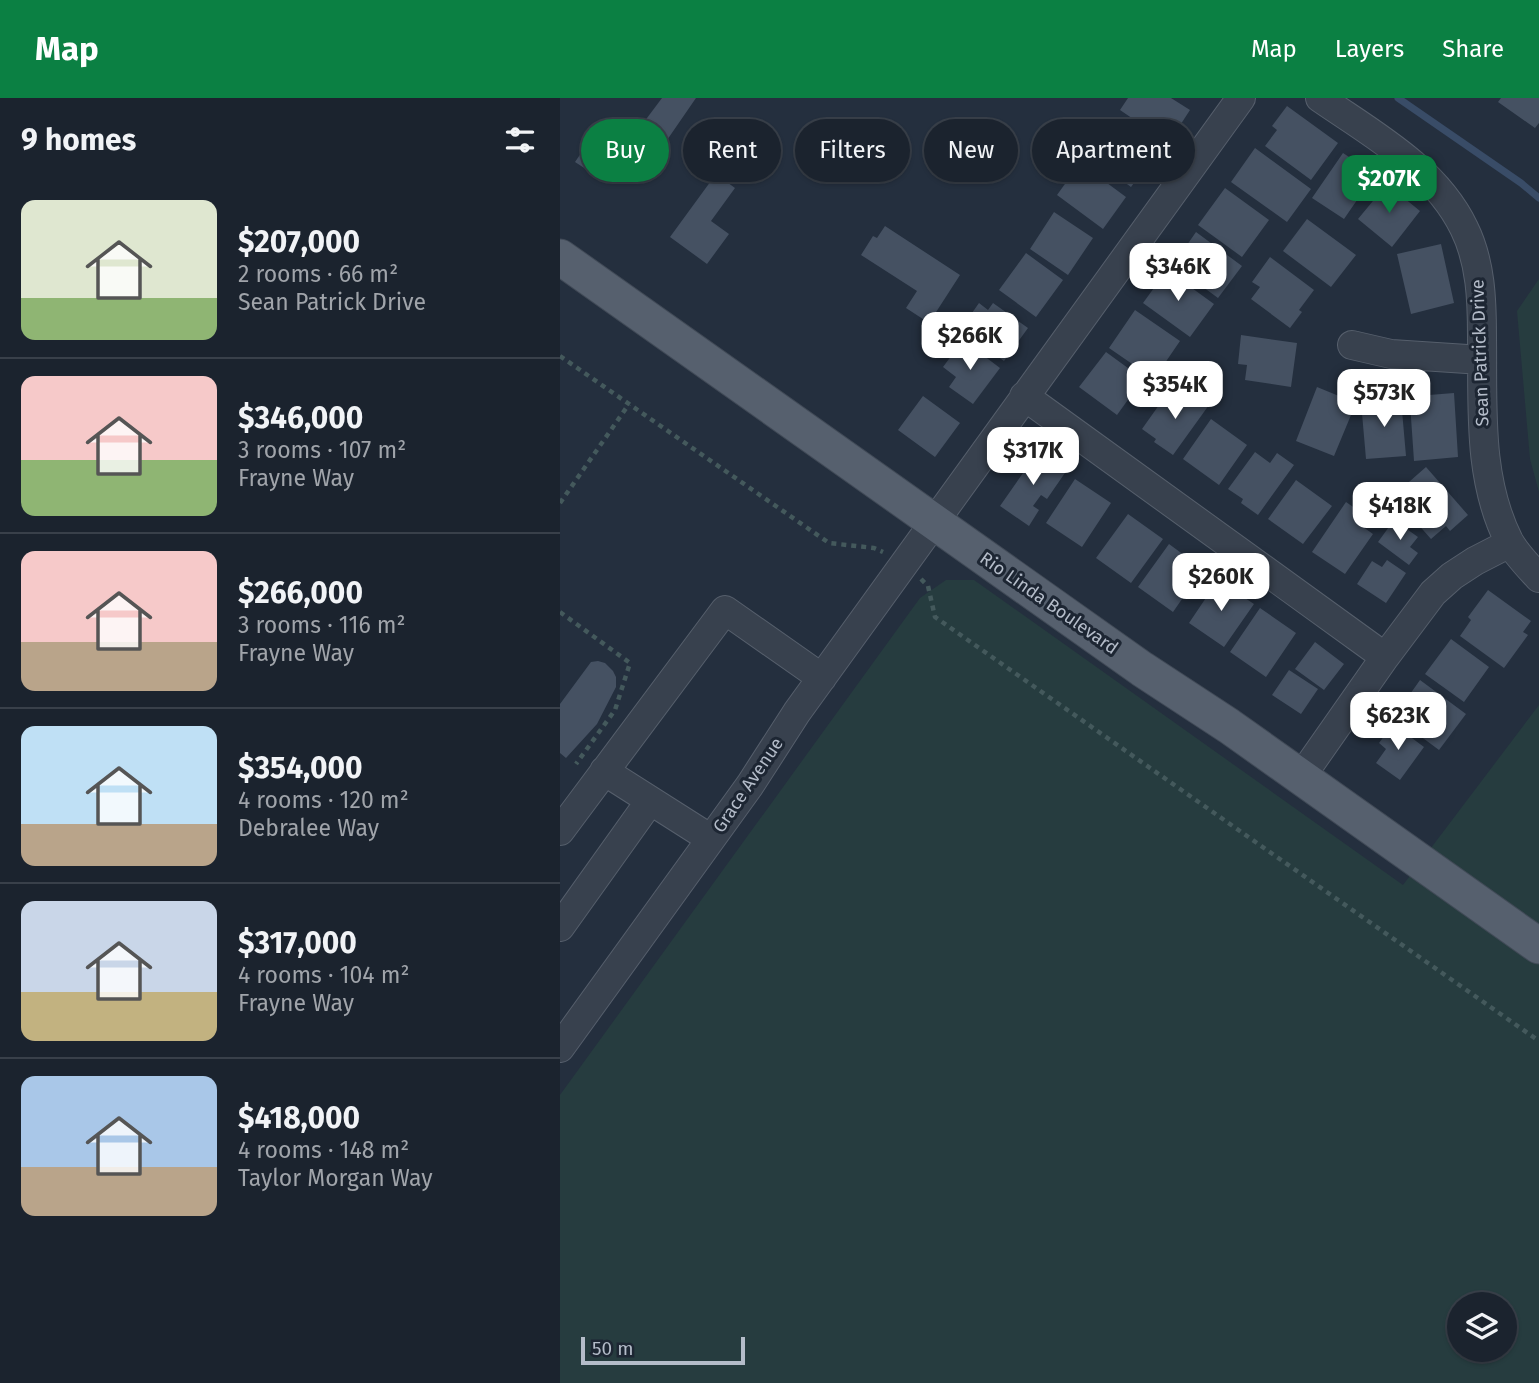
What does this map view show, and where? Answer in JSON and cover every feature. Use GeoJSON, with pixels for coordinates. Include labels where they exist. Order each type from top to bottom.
{"type":"FeatureCollection","features":[{"type":"Feature","properties":{"kind":"main road","name":"Rio Linda Boulevard"},"geometry":{"type":"LineString","coordinates":[[560,257],[1539,946]]}},
{"type":"Feature","properties":{"kind":"street","name":"Grace Avenue"},"geometry":{"type":"LineString","coordinates":[[560,1048],[750,785],[797,712],[1241,98]]}},
{"type":"Feature","properties":{"kind":"street","name":"Sean Patrick Drive"},"geometry":{"type":"LineString","coordinates":[[1320,98],[1391,147],[1423,173],[1444,197],[1464,228],[1476,261],[1482,299],[1483,443],[1488,479],[1510,543],[1539,578]]}},
{"type":"Feature","properties":{"kind":"street"},"geometry":{"type":"LineString","coordinates":[[1352,345],[1391,354],[1482,360]]}},
{"type":"Feature","properties":{"kind":"street"},"geometry":{"type":"LineString","coordinates":[[1024,396],[1385,657]]}},
{"type":"Feature","properties":{"kind":"street"},"geometry":{"type":"LineString","coordinates":[[1301,778],[1433,593],[1475,561],[1510,543]]}},
{"type":"Feature","properties":{"kind":"street"},"geometry":{"type":"LineString","coordinates":[[560,831],[725,610],[822,678]]}},
{"type":"Feature","properties":{"kind":"street"},"geometry":{"type":"LineString","coordinates":[[604,771],[711,839]]}},
{"type":"Feature","properties":{"kind":"street"},"geometry":{"type":"LineString","coordinates":[[560,927],[650,801]]}},
{"type":"Feature","properties":{"kind":"path"},"geometry":{"type":"LineString","coordinates":[[560,356],[829,543]]}},
{"type":"Feature","properties":{"kind":"path"},"geometry":{"type":"LineString","coordinates":[[560,503],[629,404]]}},
{"type":"Feature","properties":{"kind":"path"},"geometry":{"type":"LineString","coordinates":[[560,612],[630,663],[615,710],[576,765]]}},
{"type":"Feature","properties":{"kind":"path"},"geometry":{"type":"LineString","coordinates":[[935,617],[1539,1041]]}},
{"type":"Feature","properties":{"kind":"green space"},"geometry":{"type":"Polygon","coordinates":[[[1539,279],[1539,492],[1530,459],[1517,311],[1539,279]]]}},
{"type":"Feature","properties":{"kind":"green space"},"geometry":{"type":"Polygon","coordinates":[[[946,580],[974,580],[1403,885],[1539,705],[1539,1383],[560,1383],[560,1095],[920,598],[946,580]]]}},
{"type":"Feature","properties":{"kind":"building"},"geometry":{"type":"Polygon","coordinates":[[[662,98],[696,98],[669,137],[669,119],[646,119],[662,98]]]}},
{"type":"Feature","properties":{"kind":"building"},"geometry":{"type":"Polygon","coordinates":[[[1128,98],[1171,98],[1190,110],[1184,119],[1133,119],[1120,110],[1128,98]]]}},
{"type":"Feature","properties":{"kind":"building"},"geometry":{"type":"Polygon","coordinates":[[[1501,98],[1539,98],[1539,123],[1535,128],[1498,102],[1501,98]]]}},
{"type":"Feature","properties":{"kind":"building"},"geometry":{"type":"Polygon","coordinates":[[[1287,106],[1338,143],[1311,180],[1265,146],[1277,130],[1272,126],[1287,106]]]}},
{"type":"Feature","properties":{"kind":"building"},"geometry":{"type":"Polygon","coordinates":[[[1255,148],[1311,189],[1287,222],[1231,182],[1255,148]]]}},
{"type":"Feature","properties":{"kind":"building"},"geometry":{"type":"Polygon","coordinates":[[[581,153],[581,166],[575,162],[581,153]]]}},
{"type":"Feature","properties":{"kind":"building"},"geometry":{"type":"Polygon","coordinates":[[[1343,153],[1375,174],[1344,219],[1312,198],[1343,153]]]}},
{"type":"Feature","properties":{"kind":"building"},"geometry":{"type":"Polygon","coordinates":[[[710,182],[727,182],[735,188],[711,221],[729,234],[707,264],[670,237],[710,182]]]}},
{"type":"Feature","properties":{"kind":"building"},"geometry":{"type":"Polygon","coordinates":[[[1066,182],[1106,182],[1126,197],[1103,229],[1057,195],[1066,182]]]}},
{"type":"Feature","properties":{"kind":"building"},"geometry":{"type":"Polygon","coordinates":[[[1387,184],[1420,211],[1392,247],[1358,219],[1387,184]]]}},
{"type":"Feature","properties":{"kind":"building"},"geometry":{"type":"Polygon","coordinates":[[[1225,188],[1269,220],[1242,257],[1198,225],[1225,188]]]}},
{"type":"Feature","properties":{"kind":"building"},"geometry":{"type":"Polygon","coordinates":[[[1054,212],[1093,238],[1068,275],[1030,249],[1054,212]]]}},
{"type":"Feature","properties":{"kind":"building"},"geometry":{"type":"Polygon","coordinates":[[[1307,219],[1356,255],[1331,287],[1283,251],[1307,219]]]}},
{"type":"Feature","properties":{"kind":"building"},"geometry":{"type":"Polygon","coordinates":[[[885,226],[960,275],[929,323],[906,308],[917,291],[861,255],[873,236],[877,238],[885,226]]]}},
{"type":"Feature","properties":{"kind":"building"},"geometry":{"type":"Polygon","coordinates":[[[1196,232],[1242,266],[1218,298],[1173,265],[1196,232]]]}},
{"type":"Feature","properties":{"kind":"building"},"geometry":{"type":"Polygon","coordinates":[[[1441,244],[1454,303],[1411,314],[1397,254],[1441,244]]]}},
{"type":"Feature","properties":{"kind":"building"},"geometry":{"type":"Polygon","coordinates":[[[1026,253],[1063,280],[1036,317],[999,290],[1026,253]]]}},
{"type":"Feature","properties":{"kind":"building"},"geometry":{"type":"Polygon","coordinates":[[[1270,257],[1314,290],[1290,328],[1251,299],[1260,287],[1252,282],[1270,257]]]}},
{"type":"Feature","properties":{"kind":"building"},"geometry":{"type":"Polygon","coordinates":[[[1167,270],[1214,304],[1190,337],[1143,303],[1167,270]]]}},
{"type":"Feature","properties":{"kind":"building"},"geometry":{"type":"Polygon","coordinates":[[[979,303],[988,310],[993,303],[1028,328],[1004,361],[960,330],[979,303]]]}},
{"type":"Feature","properties":{"kind":"building"},"geometry":{"type":"Polygon","coordinates":[[[1135,310],[1180,341],[1154,379],[1109,348],[1135,310]]]}},
{"type":"Feature","properties":{"kind":"building"},"geometry":{"type":"Polygon","coordinates":[[[1241,335],[1297,343],[1291,387],[1245,380],[1247,365],[1238,364],[1241,335]]]}},
{"type":"Feature","properties":{"kind":"building"},"geometry":{"type":"Polygon","coordinates":[[[963,340],[1000,368],[973,404],[949,387],[956,377],[943,367],[963,340]]]}},
{"type":"Feature","properties":{"kind":"building"},"geometry":{"type":"Polygon","coordinates":[[[1106,352],[1143,379],[1117,415],[1079,387],[1106,352]]]}},
{"type":"Feature","properties":{"kind":"building"},"geometry":{"type":"Polygon","coordinates":[[[1317,387],[1356,403],[1334,456],[1296,441],[1317,387]]]}},
{"type":"Feature","properties":{"kind":"building"},"geometry":{"type":"Polygon","coordinates":[[[1169,391],[1185,403],[1193,393],[1209,405],[1173,455],[1154,442],[1156,439],[1142,429],[1169,391]]]}},
{"type":"Feature","properties":{"kind":"building"},"geometry":{"type":"Polygon","coordinates":[[[1454,393],[1458,457],[1414,461],[1410,403],[1429,402],[1429,395],[1454,393]]]}},
{"type":"Feature","properties":{"kind":"building"},"geometry":{"type":"Polygon","coordinates":[[[923,396],[960,423],[935,457],[898,430],[923,396]]]}},
{"type":"Feature","properties":{"kind":"building"},"geometry":{"type":"Polygon","coordinates":[[[1401,399],[1406,456],[1366,459],[1361,402],[1401,399]]]}},
{"type":"Feature","properties":{"kind":"building"},"geometry":{"type":"Polygon","coordinates":[[[1211,419],[1247,445],[1219,485],[1183,459],[1211,419]]]}},
{"type":"Feature","properties":{"kind":"building"},"geometry":{"type":"Polygon","coordinates":[[[1039,450],[1067,470],[1047,499],[1041,495],[1033,506],[1039,510],[1029,526],[1000,506],[1039,450]]]}},
{"type":"Feature","properties":{"kind":"building"},"geometry":{"type":"Polygon","coordinates":[[[1255,452],[1270,463],[1277,453],[1294,465],[1258,515],[1241,503],[1243,499],[1228,489],[1255,452]]]}},
{"type":"Feature","properties":{"kind":"building"},"geometry":{"type":"Polygon","coordinates":[[[1426,467],[1468,515],[1450,531],[1446,526],[1431,539],[1393,496],[1426,467]]]}},
{"type":"Feature","properties":{"kind":"building"},"geometry":{"type":"Polygon","coordinates":[[[1075,479],[1111,503],[1082,547],[1046,523],[1075,479]]]}},
{"type":"Feature","properties":{"kind":"building"},"geometry":{"type":"Polygon","coordinates":[[[1296,480],[1332,506],[1303,544],[1268,519],[1296,480]]]}},
{"type":"Feature","properties":{"kind":"building"},"geometry":{"type":"Polygon","coordinates":[[[1346,502],[1362,513],[1356,522],[1373,534],[1345,574],[1312,552],[1346,502]]]}},
{"type":"Feature","properties":{"kind":"building"},"geometry":{"type":"Polygon","coordinates":[[[1128,514],[1163,539],[1131,583],[1096,558],[1128,514]]]}},
{"type":"Feature","properties":{"kind":"building"},"geometry":{"type":"Polygon","coordinates":[[[1394,520],[1418,537],[1410,547],[1418,553],[1409,565],[1378,542],[1394,520]]]}},
{"type":"Feature","properties":{"kind":"building"},"geometry":{"type":"Polygon","coordinates":[[[1169,544],[1203,569],[1173,612],[1138,587],[1169,544]]]}},
{"type":"Feature","properties":{"kind":"building"},"geometry":{"type":"Polygon","coordinates":[[[1387,560],[1406,573],[1386,603],[1357,584],[1372,561],[1382,567],[1387,560]]]}},
{"type":"Feature","properties":{"kind":"building"},"geometry":{"type":"Polygon","coordinates":[[[1218,580],[1254,604],[1224,647],[1189,623],[1218,580]]]}},
{"type":"Feature","properties":{"kind":"building"},"geometry":{"type":"Polygon","coordinates":[[[1488,590],[1531,621],[1523,632],[1528,635],[1504,668],[1460,636],[1471,620],[1468,617],[1488,590]]]}},
{"type":"Feature","properties":{"kind":"building"},"geometry":{"type":"Polygon","coordinates":[[[1260,608],[1296,633],[1266,677],[1230,652],[1260,608]]]}},
{"type":"Feature","properties":{"kind":"building"},"geometry":{"type":"Polygon","coordinates":[[[1451,639],[1489,667],[1464,702],[1425,674],[1451,639]]]}},
{"type":"Feature","properties":{"kind":"building"},"geometry":{"type":"Polygon","coordinates":[[[1315,642],[1344,664],[1324,690],[1295,669],[1315,642]]]}},
{"type":"Feature","properties":{"kind":"building"},"geometry":{"type":"Polygon","coordinates":[[[591,662],[605,663],[613,671],[616,687],[597,724],[566,758],[560,753],[560,704],[591,662]]]}},
{"type":"Feature","properties":{"kind":"building"},"geometry":{"type":"Polygon","coordinates":[[[1289,670],[1318,689],[1301,714],[1272,695],[1289,670]]]}},
{"type":"Feature","properties":{"kind":"building"},"geometry":{"type":"Polygon","coordinates":[[[1420,680],[1466,714],[1439,750],[1396,718],[1411,699],[1408,697],[1420,680]]]}},
{"type":"Feature","properties":{"kind":"building"},"geometry":{"type":"Polygon","coordinates":[[[1393,724],[1424,747],[1400,780],[1376,763],[1386,749],[1379,743],[1393,724]]]}},
{"type":"Feature","properties":{"kind":"waterway"},"geometry":{"type":"LineString","coordinates":[[1398,98],[1539,198]]}}]}
